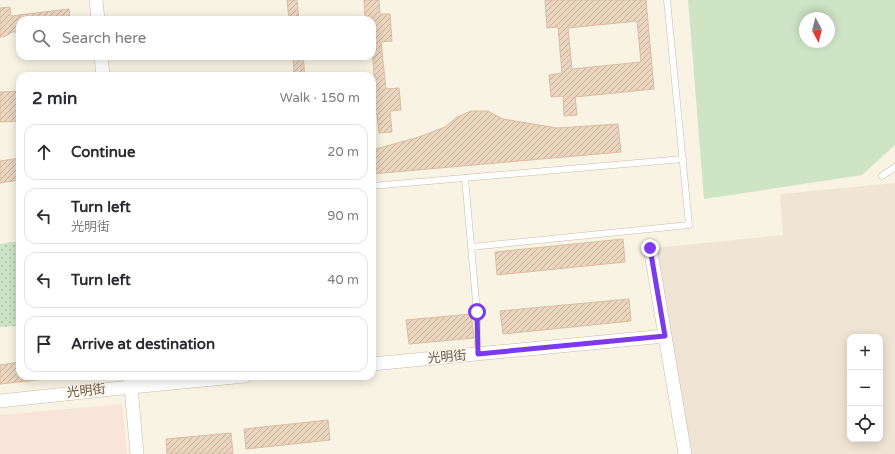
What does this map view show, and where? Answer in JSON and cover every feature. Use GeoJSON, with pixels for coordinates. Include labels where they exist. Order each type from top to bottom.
{"type":"FeatureCollection","features":[{"type":"Feature","properties":{"kind":"street"},"geometry":{"type":"LineString","coordinates":[[96,0],[98,16]]}},
{"type":"Feature","properties":{"kind":"street"},"geometry":{"type":"LineString","coordinates":[[101,60],[103,72]]}},
{"type":"Feature","properties":{"kind":"street"},"geometry":{"type":"LineString","coordinates":[[650,248],[685,454]]}},
{"type":"Feature","properties":{"kind":"street","name":"光明街"},"geometry":{"type":"LineString","coordinates":[[376,364],[665,336]]}},
{"type":"Feature","properties":{"kind":"street","name":"光明街"},"geometry":{"type":"LineString","coordinates":[[0,401],[131,381],[154,380]]}},
{"type":"Feature","properties":{"kind":"street"},"geometry":{"type":"LineString","coordinates":[[131,381],[138,454]]}},
{"type":"Feature","properties":{"kind":"lane"},"geometry":{"type":"LineString","coordinates":[[470,247],[689,225],[667,0]]}},
{"type":"Feature","properties":{"kind":"lane"},"geometry":{"type":"LineString","coordinates":[[376,186],[682,159]]}},
{"type":"Feature","properties":{"kind":"lane"},"geometry":{"type":"LineString","coordinates":[[882,176],[895,167]]}},
{"type":"Feature","properties":{"kind":"lane"},"geometry":{"type":"LineString","coordinates":[[465,178],[477,312],[478,354]]}},
{"type":"Feature","properties":{"kind":"shaded area"},"geometry":{"type":"Polygon","coordinates":[[[895,183],[895,454],[690,454],[654,248],[783,235],[780,194],[895,183]]]}},
{"type":"Feature","properties":{"kind":"shaded area"},"geometry":{"type":"Polygon","coordinates":[[[122,404],[127,454],[0,454],[0,415],[122,404]]]}},
{"type":"Feature","properties":{"kind":"green space"},"geometry":{"type":"Polygon","coordinates":[[[688,0],[895,0],[895,145],[862,175],[704,199],[688,0]]]}},
{"type":"Feature","properties":{"kind":"green space"},"geometry":{"type":"Polygon","coordinates":[[[16,242],[16,326],[0,327],[0,244],[16,242]]]}},
{"type":"Feature","properties":{"kind":"building"},"geometry":{"type":"Polygon","coordinates":[[[287,0],[297,0],[299,16],[289,16],[287,0]]]}},
{"type":"Feature","properties":{"kind":"building"},"geometry":{"type":"Polygon","coordinates":[[[364,0],[379,0],[380,14],[390,14],[392,41],[381,42],[386,89],[399,88],[401,110],[390,111],[392,132],[379,133],[376,114],[376,72],[374,72],[373,60],[376,60],[376,16],[365,16],[364,0]]]}},
{"type":"Feature","properties":{"kind":"building"},"geometry":{"type":"Polygon","coordinates":[[[545,0],[646,0],[654,89],[575,97],[577,115],[564,116],[563,96],[551,97],[549,75],[562,73],[558,27],[547,28],[545,0]],[[637,21],[568,28],[572,69],[641,62],[637,21]]]}},
{"type":"Feature","properties":{"kind":"building"},"geometry":{"type":"Polygon","coordinates":[[[10,7],[11,16],[69,9],[70,16],[16,16],[16,32],[0,37],[0,8],[10,7]]]}},
{"type":"Feature","properties":{"kind":"building"},"geometry":{"type":"Polygon","coordinates":[[[293,60],[303,60],[305,72],[294,72],[293,60]]]}},
{"type":"Feature","properties":{"kind":"building"},"geometry":{"type":"Polygon","coordinates":[[[16,91],[16,121],[0,122],[0,92],[16,91]]]}},
{"type":"Feature","properties":{"kind":"building"},"geometry":{"type":"Polygon","coordinates":[[[471,111],[488,111],[503,119],[557,128],[618,124],[621,152],[376,174],[376,149],[419,137],[445,127],[457,117],[471,111]]]}},
{"type":"Feature","properties":{"kind":"building"},"geometry":{"type":"Polygon","coordinates":[[[16,159],[16,181],[0,183],[0,161],[16,159]]]}},
{"type":"Feature","properties":{"kind":"building"},"geometry":{"type":"Polygon","coordinates":[[[623,239],[625,262],[497,275],[495,252],[623,239]]]}},
{"type":"Feature","properties":{"kind":"building"},"geometry":{"type":"Polygon","coordinates":[[[629,299],[631,321],[503,334],[500,311],[629,299]]]}},
{"type":"Feature","properties":{"kind":"building"},"geometry":{"type":"Polygon","coordinates":[[[471,314],[474,338],[409,344],[406,320],[471,314]]]}},
{"type":"Feature","properties":{"kind":"building"},"geometry":{"type":"Polygon","coordinates":[[[16,363],[16,380],[37,380],[0,384],[0,365],[16,363]]]}},
{"type":"Feature","properties":{"kind":"building"},"geometry":{"type":"Polygon","coordinates":[[[328,420],[330,440],[246,449],[244,429],[328,420]]]}},
{"type":"Feature","properties":{"kind":"building"},"geometry":{"type":"Polygon","coordinates":[[[231,433],[233,454],[167,454],[166,439],[231,433]]]}},
{"type":"Feature","properties":{"kind":"route"},"geometry":{"type":"LineString","coordinates":[[477,312],[478,354],[665,336],[650,248]]}}]}
